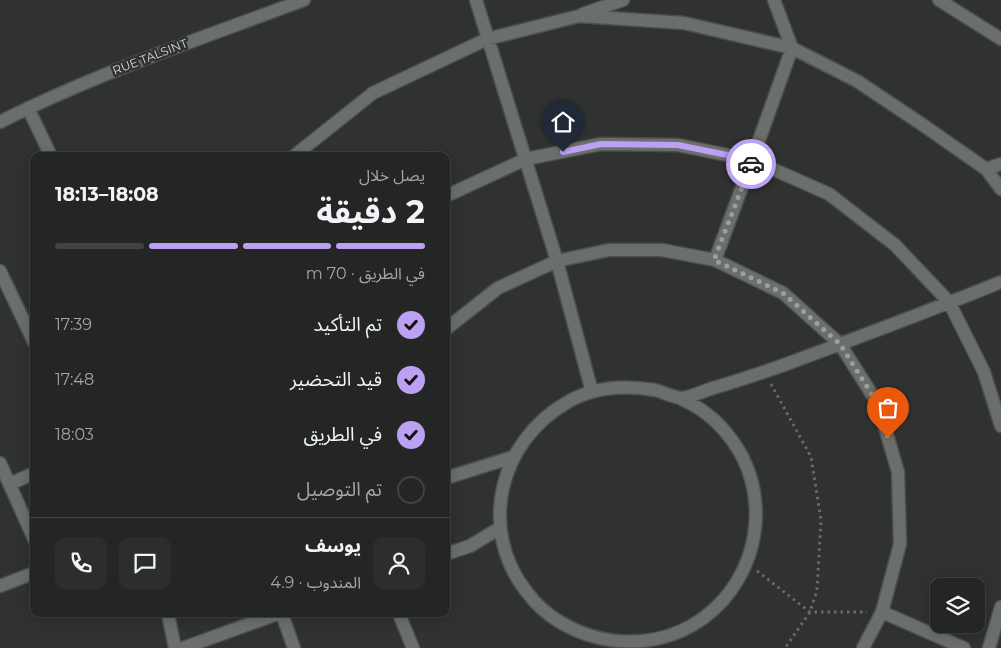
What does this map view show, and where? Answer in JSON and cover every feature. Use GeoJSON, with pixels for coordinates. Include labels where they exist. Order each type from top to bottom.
{"type":"FeatureCollection","features":[{"type":"Feature","properties":{"kind":"street","name":"RUE TALSINT"},"geometry":{"type":"LineString","coordinates":[[0,122],[113,71],[304,0]]}},
{"type":"Feature","properties":{"kind":"street"},"geometry":{"type":"LineString","coordinates":[[476,0],[557,261],[592,392]]}},
{"type":"Feature","properties":{"kind":"street"},"geometry":{"type":"LineString","coordinates":[[299,152],[373,93],[487,39],[579,16],[623,0]]}},
{"type":"Feature","properties":{"kind":"street"},"geometry":{"type":"LineString","coordinates":[[714,260],[792,48],[774,0]]}},
{"type":"Feature","properties":{"kind":"street"},"geometry":{"type":"LineString","coordinates":[[940,0],[1001,39]]}},
{"type":"Feature","properties":{"kind":"street"},"geometry":{"type":"LineString","coordinates":[[579,16],[684,23],[792,48],[857,81],[986,169],[1001,189]]}},
{"type":"Feature","properties":{"kind":"street"},"geometry":{"type":"LineString","coordinates":[[28,108],[49,152]]}},
{"type":"Feature","properties":{"kind":"street"},"geometry":{"type":"LineString","coordinates":[[450,194],[526,159],[601,144],[678,145],[752,160],[829,194],[895,245],[949,302],[984,372],[1001,426]]}},
{"type":"Feature","properties":{"kind":"street"},"geometry":{"type":"LineString","coordinates":[[986,169],[1001,164]]}},
{"type":"Feature","properties":{"kind":"street"},"geometry":{"type":"LineString","coordinates":[[450,326],[498,288],[557,261],[609,250],[662,250],[714,260],[783,293],[840,344],[878,404],[898,472],[900,544],[882,612],[863,648]]}},
{"type":"Feature","properties":{"kind":"street"},"geometry":{"type":"LineString","coordinates":[[0,271],[30,334]]}},
{"type":"Feature","properties":{"kind":"street"},"geometry":{"type":"LineString","coordinates":[[680,398],[764,372],[1001,282]]}},
{"type":"Feature","properties":{"kind":"street"},"geometry":{"type":"LineString","coordinates":[[636,387],[659,391],[680,398],[702,410],[721,426],[736,446],[747,468],[754,491],[756,516],[754,540],[746,563],[735,584],[720,604],[702,619],[681,631],[658,639],[609,644],[582,634],[557,621],[536,603],[518,581],[506,556],[500,528],[500,504],[504,480],[513,457],[528,435],[546,416],[568,402],[592,392],[636,387]]}},
{"type":"Feature","properties":{"kind":"street"},"geometry":{"type":"LineString","coordinates":[[450,477],[513,457]]}},
{"type":"Feature","properties":{"kind":"street"},"geometry":{"type":"LineString","coordinates":[[0,463],[30,530]]}},
{"type":"Feature","properties":{"kind":"street"},"geometry":{"type":"LineString","coordinates":[[10,484],[30,474]]}},
{"type":"Feature","properties":{"kind":"street"},"geometry":{"type":"LineString","coordinates":[[450,553],[470,546],[500,528]]}},
{"type":"Feature","properties":{"kind":"street"},"geometry":{"type":"LineString","coordinates":[[0,586],[30,575]]}},
{"type":"Feature","properties":{"kind":"street"},"geometry":{"type":"LineString","coordinates":[[989,648],[1001,607]]}},
{"type":"Feature","properties":{"kind":"street"},"geometry":{"type":"LineString","coordinates":[[882,612],[964,648]]}},
{"type":"Feature","properties":{"kind":"street"},"geometry":{"type":"LineString","coordinates":[[169,617],[175,648]]}},
{"type":"Feature","properties":{"kind":"street"},"geometry":{"type":"LineString","coordinates":[[183,648],[270,617]]}},
{"type":"Feature","properties":{"kind":"street"},"geometry":{"type":"LineString","coordinates":[[283,617],[294,648]]}},
{"type":"Feature","properties":{"kind":"street"},"geometry":{"type":"LineString","coordinates":[[400,617],[412,648]]}},
{"type":"Feature","properties":{"kind":"path"},"geometry":{"type":"LineString","coordinates":[[764,372],[811,457],[821,520],[817,590],[810,612],[785,648]]}},
{"type":"Feature","properties":{"kind":"path"},"geometry":{"type":"LineString","coordinates":[[746,563],[810,612],[882,612]]}},
{"type":"Feature","properties":{"kind":"way so far"},"geometry":{"type":"LineString","coordinates":[[751,164],[714,260],[783,293],[840,344],[878,404],[888,438]]}},
{"type":"Feature","properties":{"kind":"route"},"geometry":{"type":"LineString","coordinates":[[563,152],[601,144],[678,145],[752,160],[751,164]]}}]}
